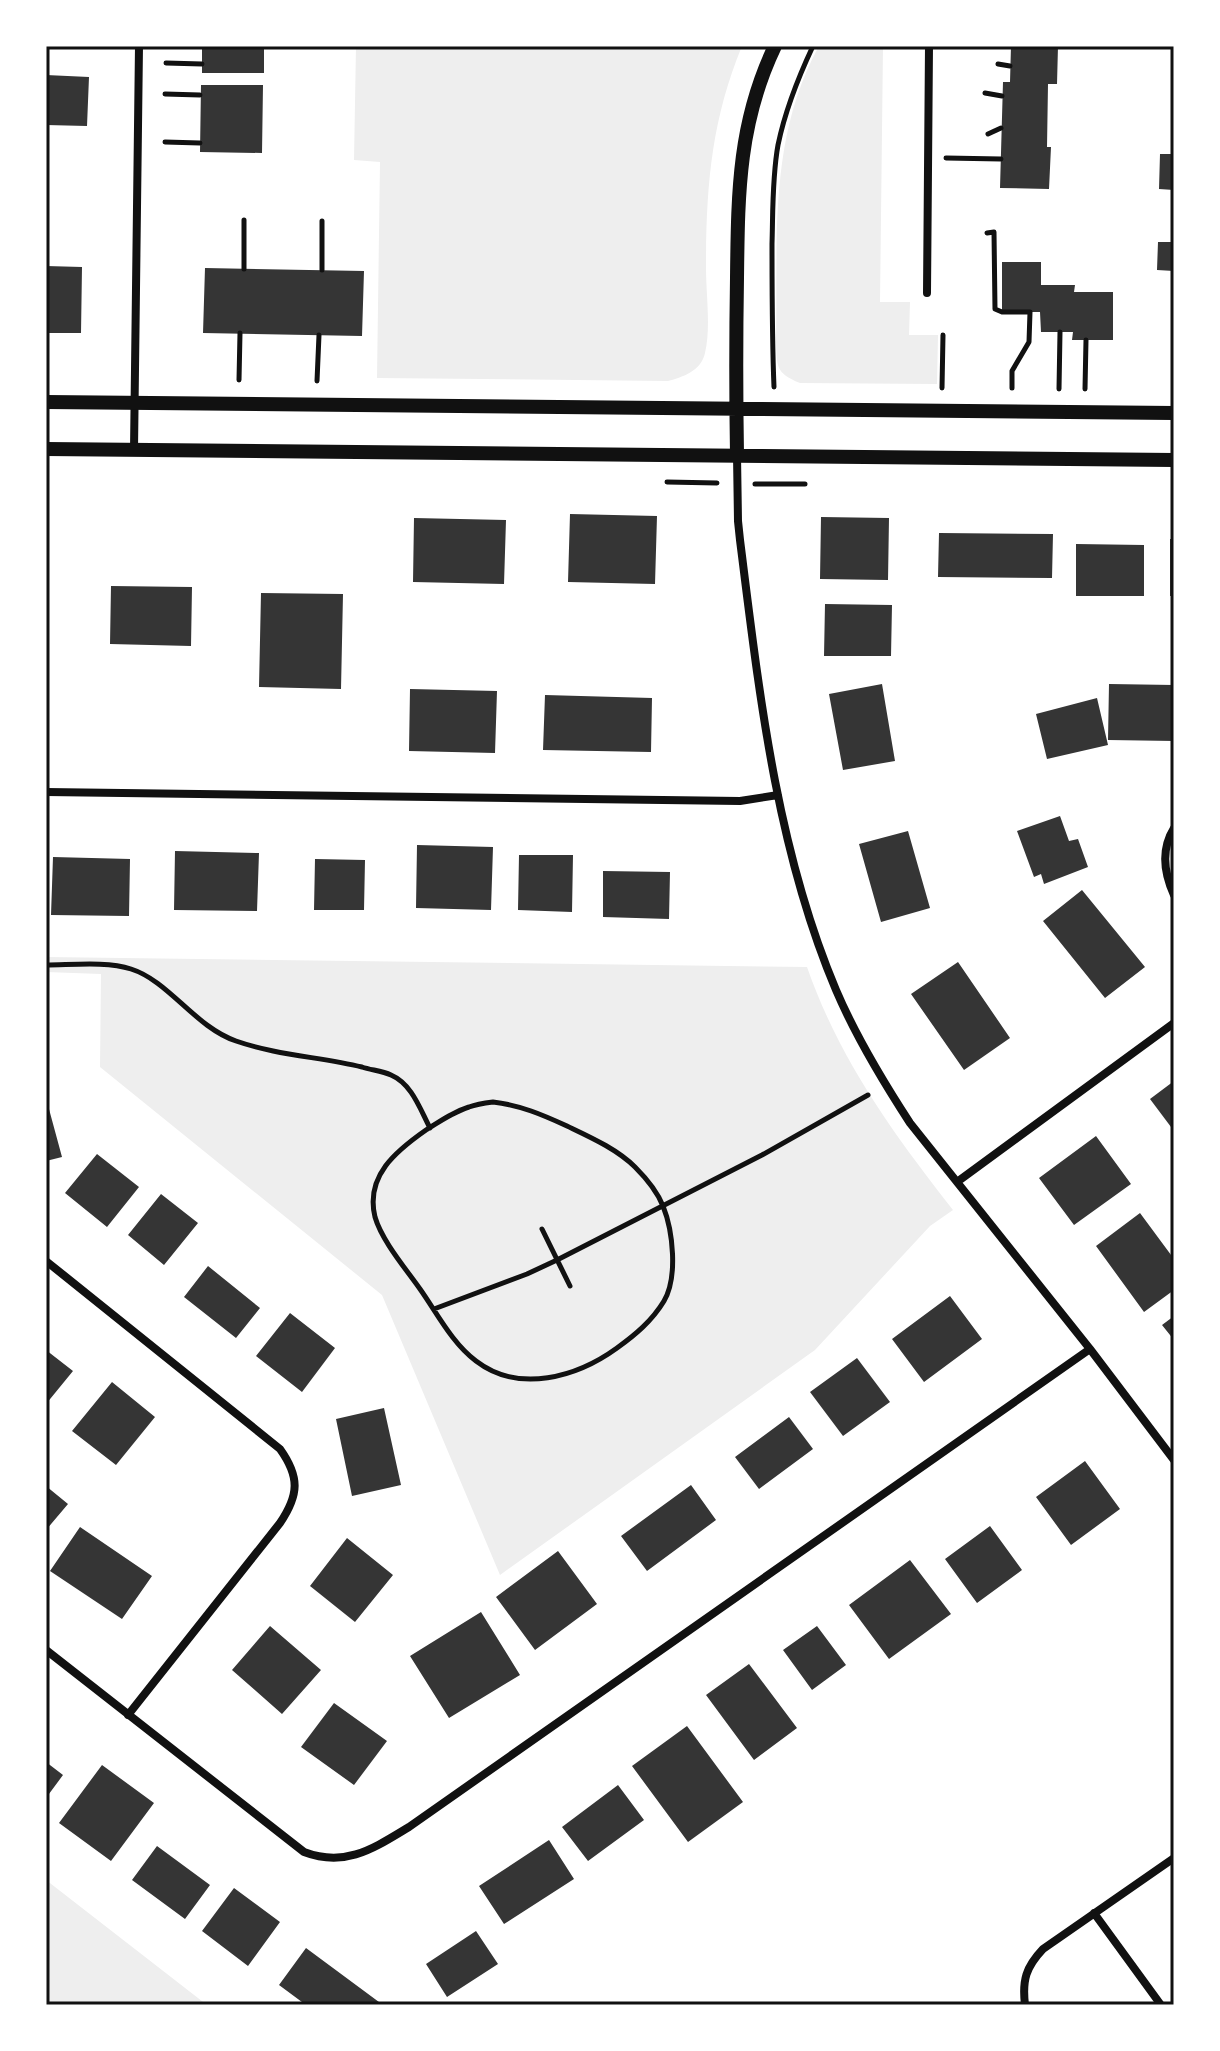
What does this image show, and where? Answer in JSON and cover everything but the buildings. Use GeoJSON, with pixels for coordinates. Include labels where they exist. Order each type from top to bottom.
{"type":"FeatureCollection","features":[{"type":"Feature","properties":{"kind":"street"},"geometry":{"type":"LineString","coordinates":[[134,450],[139,46]]}},
{"type":"Feature","properties":{"kind":"street"},"geometry":{"type":"LineString","coordinates":[[775,46],[752,102],[741,167],[736,408],[738,521],[755,664],[778,795],[798,877],[837,992],[885,1085],[910,1123],[1174,1460]]}},
{"type":"Feature","properties":{"kind":"street"},"geometry":{"type":"LineString","coordinates":[[927,293],[929,46]]}},
{"type":"Feature","properties":{"kind":"street"},"geometry":{"type":"LineString","coordinates":[[46,402],[1174,413]]}},
{"type":"Feature","properties":{"kind":"street"},"geometry":{"type":"LineString","coordinates":[[46,449],[1174,460]]}},
{"type":"Feature","properties":{"kind":"street"},"geometry":{"type":"LineString","coordinates":[[46,792],[740,801],[778,795]]}},
{"type":"Feature","properties":{"kind":"street"},"geometry":{"type":"LineString","coordinates":[[1174,828],[1167,841],[1165,855],[1168,883],[1174,895]]}},
{"type":"Feature","properties":{"kind":"street"},"geometry":{"type":"LineString","coordinates":[[957,1182],[1174,1023]]}},
{"type":"Feature","properties":{"kind":"street"},"geometry":{"type":"LineString","coordinates":[[46,1261],[280,1449],[294,1476],[295,1493],[286,1515],[128,1715]]}},
{"type":"Feature","properties":{"kind":"street"},"geometry":{"type":"LineString","coordinates":[[46,1650],[304,1852],[316,1857],[351,1857],[409,1827],[1090,1349]]}},
{"type":"Feature","properties":{"kind":"street"},"geometry":{"type":"LineString","coordinates":[[1025,2005],[1025,1977],[1030,1962],[1043,1949],[1174,1858]]}},
{"type":"Feature","properties":{"kind":"street"},"geometry":{"type":"LineString","coordinates":[[1094,1913],[1161,2005]]}},
{"type":"Feature","properties":{"kind":"path"},"geometry":{"type":"LineString","coordinates":[[773,374],[773,203],[778,146],[798,78],[813,46]]}},
{"type":"Feature","properties":{"kind":"path"},"geometry":{"type":"LineString","coordinates":[[166,63],[202,64]]}},
{"type":"Feature","properties":{"kind":"path"},"geometry":{"type":"LineString","coordinates":[[998,64],[1010,66]]}},
{"type":"Feature","properties":{"kind":"path"},"geometry":{"type":"LineString","coordinates":[[985,93],[1002,96]]}},
{"type":"Feature","properties":{"kind":"path"},"geometry":{"type":"LineString","coordinates":[[165,94],[200,95]]}},
{"type":"Feature","properties":{"kind":"path"},"geometry":{"type":"LineString","coordinates":[[988,134],[1001,128]]}},
{"type":"Feature","properties":{"kind":"path"},"geometry":{"type":"LineString","coordinates":[[165,142],[200,143]]}},
{"type":"Feature","properties":{"kind":"path"},"geometry":{"type":"LineString","coordinates":[[928,157],[1001,159]]}},
{"type":"Feature","properties":{"kind":"path"},"geometry":{"type":"LineString","coordinates":[[244,220],[244,269]]}},
{"type":"Feature","properties":{"kind":"path"},"geometry":{"type":"LineString","coordinates":[[322,221],[322,270]]}},
{"type":"Feature","properties":{"kind":"path"},"geometry":{"type":"LineString","coordinates":[[987,233],[994,232],[995,309],[1030,312],[1029,342],[1012,371],[1012,389]]}},
{"type":"Feature","properties":{"kind":"path"},"geometry":{"type":"LineString","coordinates":[[1059,390],[1060,332]]}},
{"type":"Feature","properties":{"kind":"path"},"geometry":{"type":"LineString","coordinates":[[239,381],[240,333]]}},
{"type":"Feature","properties":{"kind":"path"},"geometry":{"type":"LineString","coordinates":[[317,382],[319,335]]}},
{"type":"Feature","properties":{"kind":"path"},"geometry":{"type":"LineString","coordinates":[[942,389],[943,335]]}},
{"type":"Feature","properties":{"kind":"path"},"geometry":{"type":"LineString","coordinates":[[1085,390],[1086,340]]}},
{"type":"Feature","properties":{"kind":"path"},"geometry":{"type":"LineString","coordinates":[[46,965],[130,968],[147,976],[213,1030],[235,1041],[330,1059],[391,1075],[407,1085],[430,1128]]}},
{"type":"Feature","properties":{"kind":"path"},"geometry":{"type":"LineString","coordinates":[[434,1309],[516,1279],[557,1260],[663,1207],[869,1095]]}},
{"type":"Feature","properties":{"kind":"path"},"geometry":{"type":"LineString","coordinates":[[493,1102],[511,1104],[543,1115],[596,1141],[632,1165],[651,1186],[663,1207],[672,1238],[673,1270],[665,1299],[644,1327],[613,1351],[551,1379],[525,1380],[499,1374],[475,1361],[453,1337],[386,1238],[376,1218],[373,1196],[377,1179],[388,1161],[430,1128],[441,1119],[469,1107],[493,1102]]}},
{"type":"Feature","properties":{"kind":"path"},"geometry":{"type":"LineString","coordinates":[[542,1229],[570,1286]]}},
{"type":"Feature","properties":{"kind":"shaded area"},"geometry":{"type":"Polygon","coordinates":[[[356,46],[742,46],[723,101],[712,155],[706,239],[708,333],[700,364],[685,375],[668,381],[377,378],[380,162],[354,160],[356,46]]]}},
{"type":"Feature","properties":{"kind":"shaded area"},"geometry":{"type":"Polygon","coordinates":[[[819,46],[883,46],[880,302],[910,302],[909,335],[938,335],[937,384],[800,383],[786,376],[779,368],[776,341],[779,190],[791,117],[819,46]]]}},
{"type":"Feature","properties":{"kind":"shaded area"},"geometry":{"type":"Polygon","coordinates":[[[46,957],[807,967],[835,1034],[870,1095],[953,1210],[930,1226],[815,1350],[500,1575],[382,1295],[100,1067],[101,974],[46,972],[46,957]]]}},
{"type":"Feature","properties":{"kind":"shaded area"},"geometry":{"type":"Polygon","coordinates":[[[46,1880],[207,2005],[46,2005],[46,1880]]]}}]}
